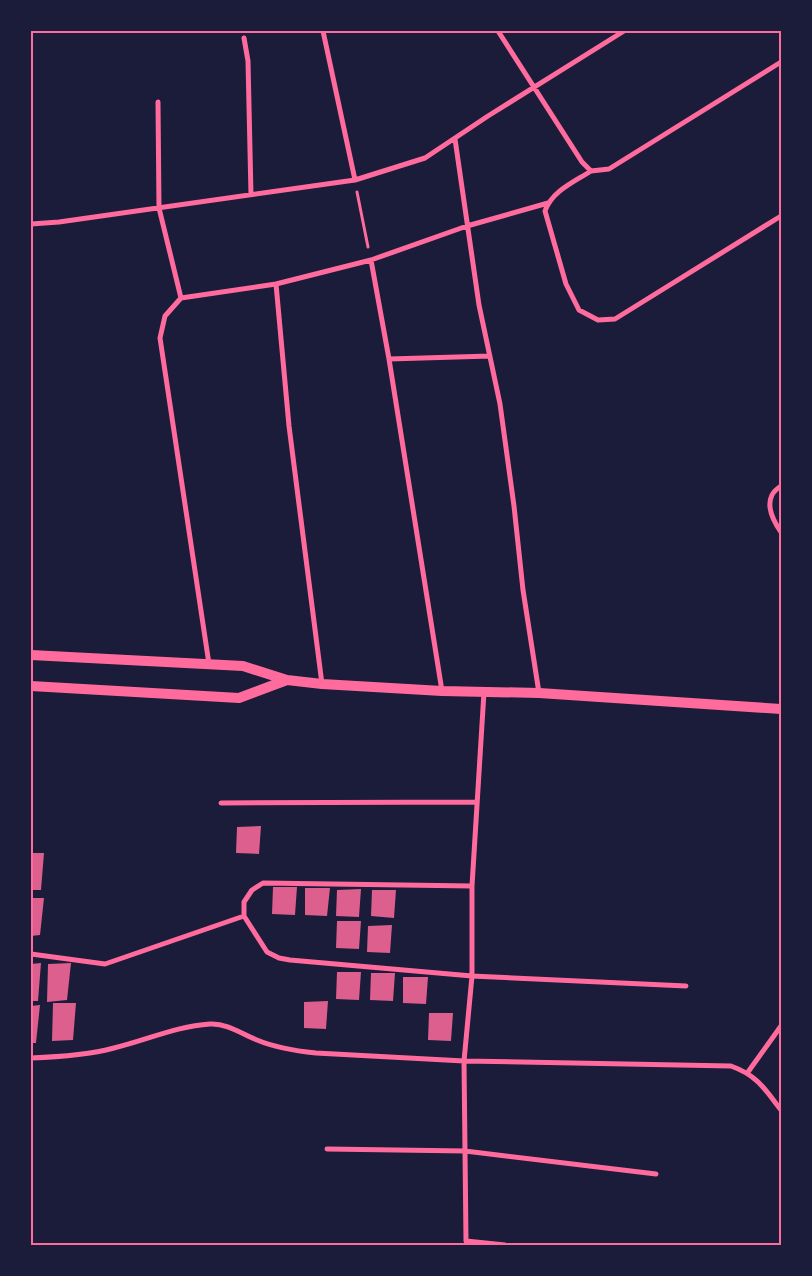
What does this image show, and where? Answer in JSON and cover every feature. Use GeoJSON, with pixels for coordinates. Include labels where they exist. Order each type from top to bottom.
{"type":"FeatureCollection","features":[{"type":"Feature","properties":{"kind":"main road"},"geometry":{"type":"LineString","coordinates":[[31,655],[243,666],[287,680],[322,684],[442,691],[539,693],[781,709]]}},
{"type":"Feature","properties":{"kind":"main road"},"geometry":{"type":"LineString","coordinates":[[31,686],[239,698],[287,680]]}},
{"type":"Feature","properties":{"kind":"street"},"geometry":{"type":"LineString","coordinates":[[323,31],[355,180]]}},
{"type":"Feature","properties":{"kind":"street"},"geometry":{"type":"LineString","coordinates":[[498,31],[582,162],[591,171]]}},
{"type":"Feature","properties":{"kind":"street"},"geometry":{"type":"LineString","coordinates":[[31,224],[59,222],[355,180],[425,158],[621,32]]}},
{"type":"Feature","properties":{"kind":"street"},"geometry":{"type":"LineString","coordinates":[[244,38],[248,62],[251,195]]}},
{"type":"Feature","properties":{"kind":"street"},"geometry":{"type":"LineString","coordinates":[[781,62],[609,169],[591,171],[554,196],[548,203],[546,211],[566,284],[579,310],[598,320],[615,319],[781,216]]}},
{"type":"Feature","properties":{"kind":"street"},"geometry":{"type":"LineString","coordinates":[[158,102],[158,208],[181,298]]}},
{"type":"Feature","properties":{"kind":"street"},"geometry":{"type":"LineString","coordinates":[[454,139],[479,305],[500,404],[539,693]]}},
{"type":"Feature","properties":{"kind":"street"},"geometry":{"type":"LineString","coordinates":[[208,664],[160,338],[166,316],[181,298],[276,284],[371,260],[467,226],[548,203]]}},
{"type":"Feature","properties":{"kind":"street"},"geometry":{"type":"LineString","coordinates":[[371,260],[389,359],[442,691]]}},
{"type":"Feature","properties":{"kind":"street"},"geometry":{"type":"LineString","coordinates":[[276,284],[289,426],[322,684]]}},
{"type":"Feature","properties":{"kind":"street"},"geometry":{"type":"LineString","coordinates":[[389,359],[490,356]]}},
{"type":"Feature","properties":{"kind":"street"},"geometry":{"type":"LineString","coordinates":[[781,486],[772,494],[770,506],[774,522],[781,532]]}},
{"type":"Feature","properties":{"kind":"street"},"geometry":{"type":"LineString","coordinates":[[484,692],[472,886],[472,976],[464,1061],[466,1243],[506,1245]]}},
{"type":"Feature","properties":{"kind":"street"},"geometry":{"type":"LineString","coordinates":[[221,803],[477,802]]}},
{"type":"Feature","properties":{"kind":"street"},"geometry":{"type":"LineString","coordinates":[[472,886],[263,883],[252,890],[244,902],[244,916],[267,952],[278,958],[290,960],[472,976],[686,986]]}},
{"type":"Feature","properties":{"kind":"street"},"geometry":{"type":"LineString","coordinates":[[31,954],[105,964],[244,916]]}},
{"type":"Feature","properties":{"kind":"street"},"geometry":{"type":"LineString","coordinates":[[31,1058],[57,1058],[113,1049],[185,1027],[213,1024],[292,1051],[464,1061],[712,1064],[731,1066],[748,1072],[759,1082],[781,1110]]}},
{"type":"Feature","properties":{"kind":"street"},"geometry":{"type":"LineString","coordinates":[[748,1072],[781,1026]]}},
{"type":"Feature","properties":{"kind":"street"},"geometry":{"type":"LineString","coordinates":[[326,1149],[465,1152],[656,1174]]}},
{"type":"Feature","properties":{"kind":"path"},"geometry":{"type":"LineString","coordinates":[[355,180],[371,260]]}},
{"type":"Feature","properties":{"kind":"building"},"geometry":{"type":"Polygon","coordinates":[[[261,826],[259,854],[236,853],[237,827],[261,826]]]}},
{"type":"Feature","properties":{"kind":"building"},"geometry":{"type":"Polygon","coordinates":[[[31,853],[44,853],[41,890],[31,890],[31,853]]]}},
{"type":"Feature","properties":{"kind":"building"},"geometry":{"type":"Polygon","coordinates":[[[273,887],[297,887],[295,915],[272,914],[273,887]]]}},
{"type":"Feature","properties":{"kind":"building"},"geometry":{"type":"Polygon","coordinates":[[[305,888],[330,888],[327,916],[305,915],[305,888]]]}},
{"type":"Feature","properties":{"kind":"building"},"geometry":{"type":"Polygon","coordinates":[[[361,889],[359,917],[336,916],[337,890],[361,889]]]}},
{"type":"Feature","properties":{"kind":"building"},"geometry":{"type":"Polygon","coordinates":[[[372,890],[396,890],[394,918],[371,916],[372,890]]]}},
{"type":"Feature","properties":{"kind":"building"},"geometry":{"type":"Polygon","coordinates":[[[31,898],[44,898],[40,935],[31,936],[31,898]]]}},
{"type":"Feature","properties":{"kind":"building"},"geometry":{"type":"Polygon","coordinates":[[[337,921],[361,921],[359,949],[336,948],[337,921]]]}},
{"type":"Feature","properties":{"kind":"building"},"geometry":{"type":"Polygon","coordinates":[[[392,925],[390,953],[367,952],[368,926],[392,925]]]}},
{"type":"Feature","properties":{"kind":"building"},"geometry":{"type":"Polygon","coordinates":[[[41,963],[38,1001],[31,1001],[31,964],[41,963]]]}},
{"type":"Feature","properties":{"kind":"building"},"geometry":{"type":"Polygon","coordinates":[[[71,963],[67,1000],[47,1002],[48,964],[71,963]]]}},
{"type":"Feature","properties":{"kind":"building"},"geometry":{"type":"Polygon","coordinates":[[[337,972],[361,972],[359,1000],[336,999],[337,972]]]}},
{"type":"Feature","properties":{"kind":"building"},"geometry":{"type":"Polygon","coordinates":[[[371,973],[395,973],[393,1001],[370,1000],[371,973]]]}},
{"type":"Feature","properties":{"kind":"building"},"geometry":{"type":"Polygon","coordinates":[[[403,977],[428,977],[426,1004],[403,1003],[403,977]]]}},
{"type":"Feature","properties":{"kind":"building"},"geometry":{"type":"Polygon","coordinates":[[[328,1001],[326,1029],[304,1028],[304,1002],[328,1001]]]}},
{"type":"Feature","properties":{"kind":"building"},"geometry":{"type":"Polygon","coordinates":[[[53,1003],[76,1003],[73,1040],[52,1041],[53,1003]]]}},
{"type":"Feature","properties":{"kind":"building"},"geometry":{"type":"Polygon","coordinates":[[[40,1005],[36,1043],[31,1043],[31,1006],[40,1005]]]}},
{"type":"Feature","properties":{"kind":"building"},"geometry":{"type":"Polygon","coordinates":[[[429,1013],[453,1013],[451,1041],[428,1040],[429,1013]]]}}]}
